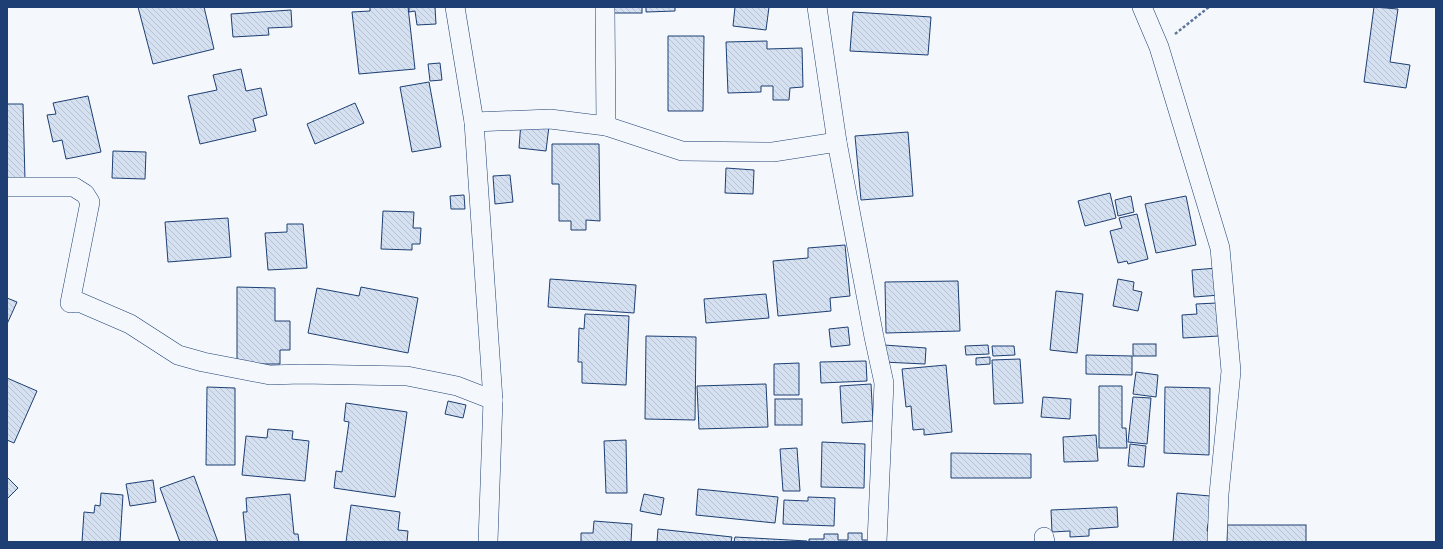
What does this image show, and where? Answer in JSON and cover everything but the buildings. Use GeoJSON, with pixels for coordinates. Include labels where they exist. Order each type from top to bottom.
{"type":"FeatureCollection","features":[{"type":"Feature","properties":{"kind":"street"},"geometry":{"type":"LineString","coordinates":[[455,7],[474,122],[493,400],[488,542]]}},
{"type":"Feature","properties":{"kind":"street"},"geometry":{"type":"LineString","coordinates":[[605,7],[606,126]]}},
{"type":"Feature","properties":{"kind":"street"},"geometry":{"type":"LineString","coordinates":[[817,7],[838,142],[884,383],[876,542]]}},
{"type":"Feature","properties":{"kind":"street"},"geometry":{"type":"LineString","coordinates":[[1142,7],[1159,47],[1220,248],[1231,371],[1219,494],[1216,542]]}},
{"type":"Feature","properties":{"kind":"street"},"geometry":{"type":"LineString","coordinates":[[474,122],[550,118],[606,126],[682,150],[773,152],[838,142]]}},
{"type":"Feature","properties":{"kind":"street"},"geometry":{"type":"LineString","coordinates":[[7,187],[74,187],[84,194],[90,202],[70,303],[79,302],[130,324],[178,354],[202,362],[270,375],[301,374],[407,376],[457,386],[493,400]]}},
{"type":"Feature","properties":{"kind":"path"},"geometry":{"type":"LineString","coordinates":[[1159,47],[1209,7]]}}]}
